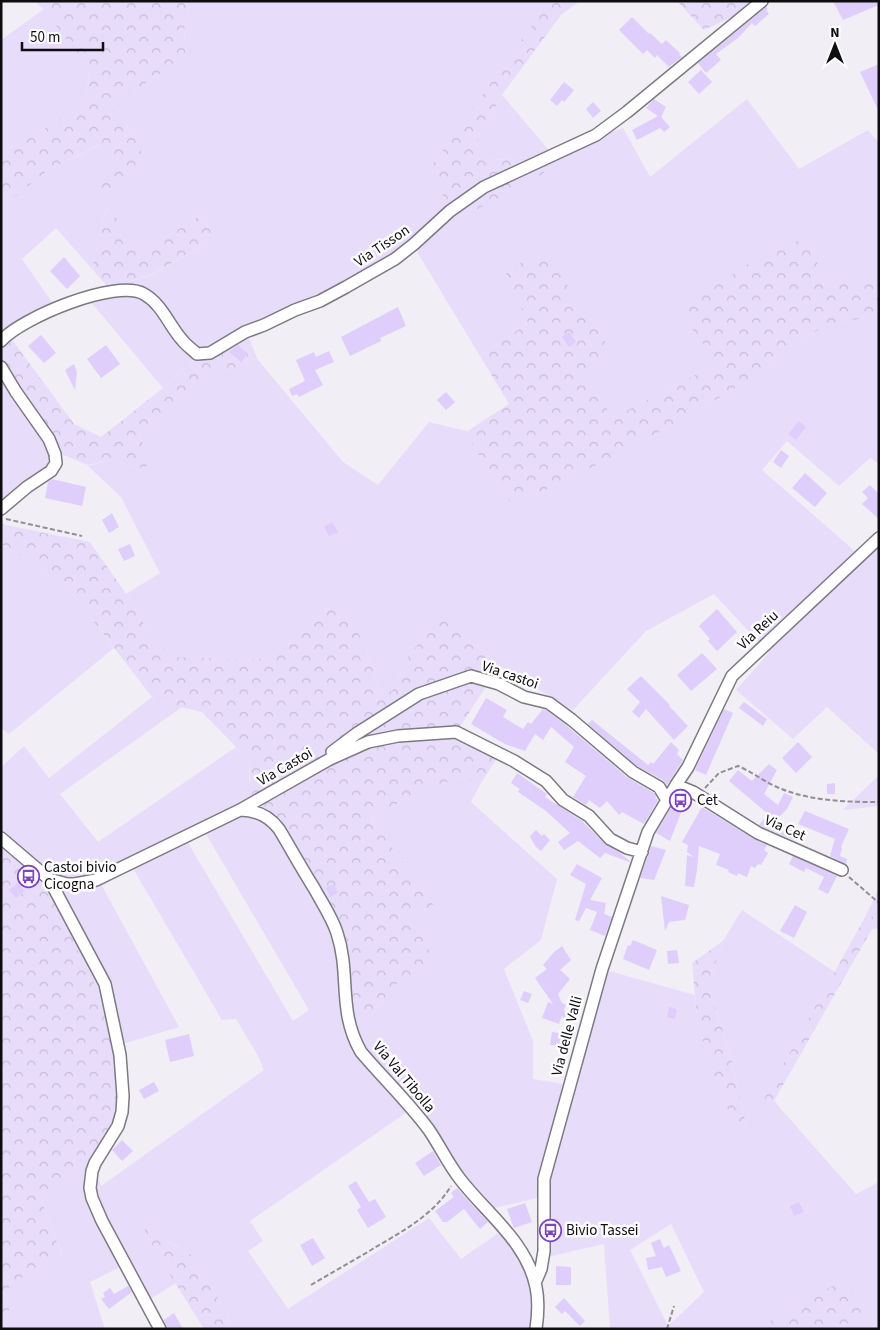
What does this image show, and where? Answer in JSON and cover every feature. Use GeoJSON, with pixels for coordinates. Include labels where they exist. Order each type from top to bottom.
{"type":"FeatureCollection","features":[{"type":"Feature","properties":{"kind":"street","name":"Via Tisson"},"geometry":{"type":"LineString","coordinates":[[1,341],[8,333],[47,312],[114,290],[131,290],[144,294],[157,306],[182,340],[197,354],[210,353],[245,332],[320,301],[395,259],[450,211],[484,187],[596,135],[627,112],[762,1]]}},
{"type":"Feature","properties":{"kind":"street"},"geometry":{"type":"LineString","coordinates":[[1,367],[49,439],[55,454],[56,463],[52,471],[27,487],[1,509]]}},
{"type":"Feature","properties":{"kind":"street","name":"Via Reiu"},"geometry":{"type":"LineString","coordinates":[[688,767],[732,676],[879,538]]}},
{"type":"Feature","properties":{"kind":"street","name":"Via castoi"},"geometry":{"type":"LineString","coordinates":[[305,773],[356,734],[419,694],[471,676],[499,684],[524,697],[548,703],[572,720],[633,772],[659,787],[667,800]]}},
{"type":"Feature","properties":{"kind":"street","name":"Via Castoi"},"geometry":{"type":"LineString","coordinates":[[1,838],[49,879],[67,884],[96,880],[240,810],[330,759],[368,742],[398,736],[456,732],[514,761],[546,781],[563,800],[589,816],[610,839],[627,848],[642,852]]}},
{"type":"Feature","properties":{"kind":"street","name":"Via delle Valli"},"geometry":{"type":"LineString","coordinates":[[536,1329],[538,1301],[535,1283],[541,1269],[544,1250],[544,1178],[602,968],[648,832],[688,767]]}},
{"type":"Feature","properties":{"kind":"street","name":"Via Cet"},"geometry":{"type":"LineString","coordinates":[[676,785],[700,796],[758,833],[842,870]]}},
{"type":"Feature","properties":{"kind":"street","name":"Via Val Tibolla"},"geometry":{"type":"LineString","coordinates":[[240,810],[250,810],[274,822],[328,913],[338,934],[342,956],[346,1010],[355,1041],[366,1057],[429,1131],[457,1175],[511,1236],[520,1250],[535,1283]]}},
{"type":"Feature","properties":{"kind":"street"},"geometry":{"type":"LineString","coordinates":[[49,879],[104,984],[120,1055],[123,1096],[122,1112],[118,1126],[92,1171],[90,1188],[92,1198],[102,1221],[160,1329]]}},
{"type":"Feature","properties":{"kind":"path"},"geometry":{"type":"LineString","coordinates":[[1,518],[82,536]]}},
{"type":"Feature","properties":{"kind":"path"},"geometry":{"type":"LineString","coordinates":[[700,796],[710,781],[719,773],[738,766],[775,786],[807,797],[843,802],[879,802]]}},
{"type":"Feature","properties":{"kind":"path"},"geometry":{"type":"LineString","coordinates":[[842,870],[879,903]]}},
{"type":"Feature","properties":{"kind":"path"},"geometry":{"type":"LineString","coordinates":[[311,1285],[406,1229],[446,1195],[457,1175]]}},
{"type":"Feature","properties":{"kind":"path"},"geometry":{"type":"LineString","coordinates":[[667,1329],[674,1306]]}},
{"type":"Feature","properties":{"kind":"green space"},"geometry":{"type":"Polygon","coordinates":[[[35,1],[191,1],[184,30],[186,57],[112,105],[140,142],[143,169],[124,188],[103,198],[100,186],[112,161],[99,145],[48,170],[1,208],[1,150],[16,146],[84,105],[90,71],[44,10],[35,1]]]}},
{"type":"Feature","properties":{"kind":"green space"},"geometry":{"type":"Polygon","coordinates":[[[191,1],[547,1],[535,21],[431,168],[552,155],[492,160],[476,144],[502,95],[553,155],[623,128],[650,177],[747,99],[799,169],[868,130],[879,143],[879,282],[830,284],[718,363],[613,418],[586,377],[506,271],[528,323],[480,356],[416,250],[248,336],[193,360],[163,388],[90,301],[108,287],[150,276],[216,238],[200,216],[151,246],[124,246],[118,219],[106,208],[92,269],[56,228],[22,259],[58,311],[10,337],[3,363],[9,366],[61,454],[32,488],[1,509],[1,208],[48,170],[100,145],[112,161],[100,186],[140,142],[112,105],[186,57],[184,30],[191,1]]]}},
{"type":"Feature","properties":{"kind":"green space"},"geometry":{"type":"Polygon","coordinates":[[[547,1],[580,1],[561,15],[502,95],[476,144],[492,160],[553,155],[543,174],[455,221],[430,168],[535,21],[547,1]]]}},
{"type":"Feature","properties":{"kind":"green space"},"geometry":{"type":"Polygon","coordinates":[[[677,1],[767,1],[704,30],[677,1]]]}},
{"type":"Feature","properties":{"kind":"green space"},"geometry":{"type":"Polygon","coordinates":[[[44,9],[90,70],[84,105],[16,146],[1,150],[1,40],[44,9]]]}},
{"type":"Feature","properties":{"kind":"green space"},"geometry":{"type":"Polygon","coordinates":[[[106,208],[118,219],[124,246],[151,246],[200,216],[216,238],[149,276],[108,287],[92,269],[106,208]]]}},
{"type":"Feature","properties":{"kind":"green space"},"geometry":{"type":"Polygon","coordinates":[[[802,239],[830,283],[879,282],[879,316],[826,324],[747,382],[631,448],[513,506],[473,446],[466,432],[509,404],[480,356],[528,323],[505,271],[545,251],[611,351],[586,377],[613,418],[718,363],[678,311],[754,260],[802,239]]]}},
{"type":"Feature","properties":{"kind":"green space"},"geometry":{"type":"Polygon","coordinates":[[[879,316],[879,464],[870,458],[839,486],[787,441],[762,470],[865,560],[879,548],[879,754],[827,707],[793,739],[736,690],[769,653],[714,594],[646,631],[573,710],[499,666],[440,617],[408,657],[392,691],[379,694],[372,667],[359,634],[334,604],[294,640],[267,658],[243,660],[176,657],[153,639],[126,594],[160,573],[121,497],[88,466],[110,460],[141,468],[154,462],[138,435],[210,375],[258,360],[343,462],[378,485],[429,422],[466,431],[473,446],[513,506],[631,448],[747,382],[826,324],[879,316]]]}},
{"type":"Feature","properties":{"kind":"green space"},"geometry":{"type":"Polygon","coordinates":[[[248,336],[258,360],[210,375],[138,435],[155,463],[141,468],[110,460],[88,465],[61,454],[9,366],[3,363],[10,337],[74,424],[101,437],[163,388],[193,360],[248,336]]]}},
{"type":"Feature","properties":{"kind":"green space"},"geometry":{"type":"Polygon","coordinates":[[[1,524],[90,542],[126,594],[153,639],[176,657],[243,660],[267,658],[294,640],[334,604],[359,634],[372,667],[379,694],[392,691],[408,657],[440,616],[499,666],[460,727],[502,750],[480,785],[463,776],[411,797],[371,818],[434,906],[413,915],[433,959],[394,986],[369,1019],[342,1011],[340,970],[333,932],[279,837],[250,813],[250,760],[202,712],[160,702],[152,697],[71,592],[24,557],[1,544],[1,524]]]}},
{"type":"Feature","properties":{"kind":"green space"},"geometry":{"type":"Polygon","coordinates":[[[1,544],[24,557],[71,592],[114,648],[9,734],[1,728],[1,544]]]}},
{"type":"Feature","properties":{"kind":"green space"},"geometry":{"type":"Polygon","coordinates":[[[152,697],[160,702],[182,707],[60,794],[98,842],[236,747],[250,760],[249,781],[333,932],[369,1019],[394,986],[432,959],[413,915],[434,906],[371,818],[411,797],[463,776],[480,785],[471,802],[557,879],[541,940],[504,969],[533,1041],[533,1079],[570,1085],[602,969],[695,995],[698,1027],[717,1084],[739,1132],[746,1124],[730,1053],[708,985],[723,941],[742,910],[835,972],[763,1101],[774,1101],[856,1194],[879,1182],[879,1329],[839,1329],[866,1310],[845,1280],[756,1329],[610,1329],[604,1244],[543,1258],[546,1196],[494,1208],[407,1112],[250,1221],[263,1241],[248,1251],[288,1309],[429,1218],[461,1259],[500,1232],[541,1276],[538,1329],[229,1329],[227,1313],[191,1255],[144,1226],[150,1243],[176,1283],[142,1304],[122,1266],[90,1282],[105,1329],[9,1329],[9,1284],[63,1257],[42,1202],[90,1157],[101,1186],[264,1070],[257,1054],[236,1019],[222,1020],[134,870],[122,874],[102,886],[179,1027],[116,1046],[1,838],[1,767],[24,746],[49,778],[152,697]],[[206,834],[187,841],[293,1021],[309,1010],[206,834]],[[671,1224],[630,1250],[668,1326],[704,1292],[671,1224]]]}},
{"type":"Feature","properties":{"kind":"green space"},"geometry":{"type":"Polygon","coordinates":[[[879,775],[879,806],[843,810],[879,775]]]}},
{"type":"Feature","properties":{"kind":"green space"},"geometry":{"type":"Polygon","coordinates":[[[1,838],[32,859],[95,985],[116,1046],[119,1107],[103,1145],[42,1202],[63,1258],[9,1284],[9,1329],[1,1329],[1,838]]]}},
{"type":"Feature","properties":{"kind":"green space"},"geometry":{"type":"Polygon","coordinates":[[[879,888],[879,915],[864,919],[879,888]]]}},
{"type":"Feature","properties":{"kind":"green space"},"geometry":{"type":"Polygon","coordinates":[[[879,915],[879,928],[872,929],[774,1101],[763,1101],[864,919],[879,915]]]}},
{"type":"Feature","properties":{"kind":"green space"},"geometry":{"type":"Polygon","coordinates":[[[723,941],[708,985],[730,1053],[746,1124],[738,1133],[717,1084],[698,1027],[692,963],[723,941]]]}},
{"type":"Feature","properties":{"kind":"green space"},"geometry":{"type":"Polygon","coordinates":[[[143,1226],[162,1228],[166,1240],[191,1255],[227,1313],[229,1329],[204,1329],[150,1243],[143,1226]]]}},
{"type":"Feature","properties":{"kind":"green space"},"geometry":{"type":"Polygon","coordinates":[[[845,1279],[866,1310],[839,1329],[756,1329],[845,1279]]]}},
{"type":"Feature","properties":{"kind":"building"},"geometry":{"type":"Polygon","coordinates":[[[833,1],[879,1],[879,5],[843,20],[833,1]]]}},
{"type":"Feature","properties":{"kind":"building"},"geometry":{"type":"Polygon","coordinates":[[[766,7],[769,14],[755,26],[752,23],[738,38],[716,54],[721,60],[706,73],[698,63],[766,7]]]}},
{"type":"Feature","properties":{"kind":"building"},"geometry":{"type":"Polygon","coordinates":[[[632,17],[662,44],[666,40],[682,57],[669,67],[657,55],[655,58],[647,50],[643,54],[619,30],[632,17]]]}},
{"type":"Feature","properties":{"kind":"building"},"geometry":{"type":"Polygon","coordinates":[[[879,64],[879,112],[860,72],[879,64]]]}},
{"type":"Feature","properties":{"kind":"building"},"geometry":{"type":"Polygon","coordinates":[[[701,70],[712,82],[699,94],[688,82],[701,70]]]}},
{"type":"Feature","properties":{"kind":"building"},"geometry":{"type":"Polygon","coordinates":[[[564,82],[574,90],[564,102],[562,100],[557,106],[550,100],[564,82]]]}},
{"type":"Feature","properties":{"kind":"building"},"geometry":{"type":"Polygon","coordinates":[[[654,99],[666,107],[661,117],[670,127],[664,132],[660,128],[637,140],[632,130],[658,116],[646,108],[654,99]]]}},
{"type":"Feature","properties":{"kind":"building"},"geometry":{"type":"Polygon","coordinates":[[[593,102],[601,111],[593,118],[586,109],[593,102]]]}},
{"type":"Feature","properties":{"kind":"building"},"geometry":{"type":"Polygon","coordinates":[[[64,257],[80,276],[67,289],[50,271],[64,257]]]}},
{"type":"Feature","properties":{"kind":"building"},"geometry":{"type":"Polygon","coordinates":[[[398,307],[406,326],[380,338],[381,341],[350,356],[341,337],[398,307]]]}},
{"type":"Feature","properties":{"kind":"building"},"geometry":{"type":"Polygon","coordinates":[[[569,332],[576,342],[569,347],[562,337],[569,332]]]}},
{"type":"Feature","properties":{"kind":"building"},"geometry":{"type":"Polygon","coordinates":[[[41,335],[56,353],[44,363],[28,346],[41,335]]]}},
{"type":"Feature","properties":{"kind":"building"},"geometry":{"type":"Polygon","coordinates":[[[106,345],[120,364],[101,378],[87,359],[106,345]]]}},
{"type":"Feature","properties":{"kind":"building"},"geometry":{"type":"Polygon","coordinates":[[[238,345],[248,354],[241,362],[229,352],[238,345]]]}},
{"type":"Feature","properties":{"kind":"building"},"geometry":{"type":"Polygon","coordinates":[[[329,351],[334,362],[315,370],[323,385],[299,397],[297,394],[292,396],[289,389],[305,381],[296,360],[314,352],[316,357],[329,351]]]}},
{"type":"Feature","properties":{"kind":"building"},"geometry":{"type":"Polygon","coordinates":[[[74,364],[77,372],[75,390],[65,370],[74,364]]]}},
{"type":"Feature","properties":{"kind":"building"},"geometry":{"type":"Polygon","coordinates":[[[446,392],[455,402],[446,410],[437,400],[446,392]]]}},
{"type":"Feature","properties":{"kind":"building"},"geometry":{"type":"Polygon","coordinates":[[[799,421],[806,427],[796,440],[788,434],[799,421]]]}},
{"type":"Feature","properties":{"kind":"building"},"geometry":{"type":"Polygon","coordinates":[[[781,450],[789,456],[781,468],[773,462],[781,450]]]}},
{"type":"Feature","properties":{"kind":"building"},"geometry":{"type":"Polygon","coordinates":[[[805,473],[827,493],[815,507],[792,488],[805,473]]]}},
{"type":"Feature","properties":{"kind":"building"},"geometry":{"type":"Polygon","coordinates":[[[52,479],[86,487],[82,506],[45,498],[48,482],[52,479]]]}},
{"type":"Feature","properties":{"kind":"building"},"geometry":{"type":"Polygon","coordinates":[[[870,485],[879,494],[879,519],[862,504],[868,498],[862,492],[870,485]]]}},
{"type":"Feature","properties":{"kind":"building"},"geometry":{"type":"Polygon","coordinates":[[[112,513],[119,527],[109,533],[102,520],[112,513]]]}},
{"type":"Feature","properties":{"kind":"building"},"geometry":{"type":"Polygon","coordinates":[[[332,522],[338,532],[329,536],[324,527],[332,522]]]}},
{"type":"Feature","properties":{"kind":"building"},"geometry":{"type":"Polygon","coordinates":[[[130,544],[135,556],[124,561],[118,549],[130,544]]]}},
{"type":"Feature","properties":{"kind":"building"},"geometry":{"type":"Polygon","coordinates":[[[717,609],[737,632],[717,651],[699,626],[717,609]]]}},
{"type":"Feature","properties":{"kind":"building"},"geometry":{"type":"Polygon","coordinates":[[[702,653],[717,669],[691,691],[677,675],[702,653]]]}},
{"type":"Feature","properties":{"kind":"building"},"geometry":{"type":"Polygon","coordinates":[[[641,676],[688,726],[674,740],[646,709],[639,718],[632,712],[640,702],[627,689],[641,676]]]}},
{"type":"Feature","properties":{"kind":"building"},"geometry":{"type":"Polygon","coordinates":[[[486,698],[507,710],[503,717],[523,729],[528,722],[531,724],[543,709],[546,710],[628,778],[654,793],[655,798],[658,800],[644,824],[622,812],[619,815],[607,801],[600,808],[589,800],[586,805],[573,797],[586,776],[565,762],[574,747],[551,727],[543,740],[535,734],[525,751],[505,744],[471,724],[486,698]]]}},
{"type":"Feature","properties":{"kind":"building"},"geometry":{"type":"Polygon","coordinates":[[[744,702],[767,719],[763,726],[739,708],[744,702]]]}},
{"type":"Feature","properties":{"kind":"building"},"geometry":{"type":"Polygon","coordinates":[[[724,709],[733,713],[706,775],[695,770],[724,709]]]}},
{"type":"Feature","properties":{"kind":"building"},"geometry":{"type":"Polygon","coordinates":[[[592,720],[648,765],[651,762],[653,764],[671,742],[679,750],[677,754],[683,760],[667,785],[663,780],[637,766],[588,724],[592,720]]]}},
{"type":"Feature","properties":{"kind":"building"},"geometry":{"type":"Polygon","coordinates":[[[798,742],[812,757],[796,773],[782,758],[798,742]]]}},
{"type":"Feature","properties":{"kind":"building"},"geometry":{"type":"Polygon","coordinates":[[[769,764],[777,770],[764,794],[778,805],[784,793],[793,797],[787,809],[770,826],[789,832],[792,828],[800,832],[796,841],[759,825],[768,814],[729,781],[738,770],[752,781],[769,764]]]}},
{"type":"Feature","properties":{"kind":"building"},"geometry":{"type":"Polygon","coordinates":[[[517,773],[547,794],[545,797],[582,821],[605,844],[630,861],[605,853],[600,858],[578,841],[564,850],[558,842],[570,833],[546,811],[518,792],[520,789],[511,783],[517,773]]]}},
{"type":"Feature","properties":{"kind":"building"},"geometry":{"type":"Polygon","coordinates":[[[835,783],[835,794],[827,794],[827,784],[835,783]]]}},
{"type":"Feature","properties":{"kind":"building"},"geometry":{"type":"Polygon","coordinates":[[[672,806],[682,810],[670,841],[656,833],[672,806]]]}},
{"type":"Feature","properties":{"kind":"building"},"geometry":{"type":"Polygon","coordinates":[[[702,807],[767,845],[764,850],[768,853],[761,865],[758,864],[755,868],[751,866],[747,877],[738,873],[737,876],[728,872],[729,870],[716,865],[720,854],[699,846],[694,887],[685,886],[687,855],[694,857],[687,852],[688,845],[682,842],[702,807]]]}},
{"type":"Feature","properties":{"kind":"building"},"geometry":{"type":"Polygon","coordinates":[[[805,811],[849,829],[841,847],[840,856],[847,859],[846,864],[830,856],[835,839],[798,824],[805,811]]]}},
{"type":"Feature","properties":{"kind":"building"},"geometry":{"type":"Polygon","coordinates":[[[536,830],[550,840],[541,851],[535,846],[530,836],[536,830]]]}},
{"type":"Feature","properties":{"kind":"building"},"geometry":{"type":"Polygon","coordinates":[[[651,846],[666,850],[654,880],[640,878],[651,846]]]}},
{"type":"Feature","properties":{"kind":"building"},"geometry":{"type":"Polygon","coordinates":[[[793,856],[837,876],[828,894],[818,889],[824,877],[806,868],[804,872],[789,864],[793,856]]]}},
{"type":"Feature","properties":{"kind":"building"},"geometry":{"type":"Polygon","coordinates":[[[577,864],[602,878],[590,900],[606,903],[604,914],[612,917],[605,936],[590,930],[597,912],[586,908],[579,921],[575,920],[586,884],[570,875],[577,864]]]}},
{"type":"Feature","properties":{"kind":"building"},"geometry":{"type":"Polygon","coordinates":[[[17,883],[25,891],[16,898],[9,890],[17,883]]]}},
{"type":"Feature","properties":{"kind":"building"},"geometry":{"type":"Polygon","coordinates":[[[334,884],[338,893],[330,897],[326,888],[334,884]]]}},
{"type":"Feature","properties":{"kind":"building"},"geometry":{"type":"Polygon","coordinates":[[[661,896],[689,905],[685,920],[669,922],[665,931],[661,896]]]}},
{"type":"Feature","properties":{"kind":"building"},"geometry":{"type":"Polygon","coordinates":[[[795,905],[807,912],[794,938],[780,931],[795,905]]]}},
{"type":"Feature","properties":{"kind":"building"},"geometry":{"type":"Polygon","coordinates":[[[633,940],[657,950],[649,970],[623,959],[628,945],[630,946],[633,940]]]}},
{"type":"Feature","properties":{"kind":"building"},"geometry":{"type":"Polygon","coordinates":[[[562,946],[571,960],[560,970],[570,979],[558,994],[562,1003],[566,1005],[564,1010],[568,1018],[565,1020],[562,1016],[559,1024],[542,1018],[548,1002],[553,1004],[535,978],[547,969],[543,965],[562,946]]]}},
{"type":"Feature","properties":{"kind":"building"},"geometry":{"type":"Polygon","coordinates":[[[677,950],[679,963],[668,964],[667,951],[677,950]]]}},
{"type":"Feature","properties":{"kind":"building"},"geometry":{"type":"Polygon","coordinates":[[[524,991],[532,994],[528,1003],[520,1000],[524,991]]]}},
{"type":"Feature","properties":{"kind":"building"},"geometry":{"type":"Polygon","coordinates":[[[669,1007],[677,1009],[675,1019],[667,1017],[669,1007]]]}},
{"type":"Feature","properties":{"kind":"building"},"geometry":{"type":"Polygon","coordinates":[[[552,1032],[566,1034],[565,1046],[550,1045],[552,1032]]]}},
{"type":"Feature","properties":{"kind":"building"},"geometry":{"type":"Polygon","coordinates":[[[189,1034],[194,1056],[170,1062],[165,1040],[189,1034]]]}},
{"type":"Feature","properties":{"kind":"building"},"geometry":{"type":"Polygon","coordinates":[[[154,1082],[159,1091],[144,1099],[139,1090],[154,1082]]]}},
{"type":"Feature","properties":{"kind":"building"},"geometry":{"type":"Polygon","coordinates":[[[122,1140],[133,1151],[122,1161],[112,1150],[122,1140]]]}},
{"type":"Feature","properties":{"kind":"building"},"geometry":{"type":"Polygon","coordinates":[[[433,1151],[441,1165],[424,1176],[415,1163],[433,1151]]]}},
{"type":"Feature","properties":{"kind":"building"},"geometry":{"type":"Polygon","coordinates":[[[356,1181],[369,1202],[375,1199],[386,1217],[368,1228],[357,1210],[361,1207],[348,1186],[356,1181]]]}},
{"type":"Feature","properties":{"kind":"building"},"geometry":{"type":"Polygon","coordinates":[[[457,1188],[488,1222],[480,1229],[464,1209],[447,1222],[443,1222],[435,1211],[454,1197],[451,1193],[457,1188]]]}},
{"type":"Feature","properties":{"kind":"building"},"geometry":{"type":"Polygon","coordinates":[[[799,1202],[804,1212],[794,1216],[790,1206],[799,1202]]]}},
{"type":"Feature","properties":{"kind":"building"},"geometry":{"type":"Polygon","coordinates":[[[525,1203],[532,1222],[514,1228],[507,1209],[525,1203]]]}},
{"type":"Feature","properties":{"kind":"building"},"geometry":{"type":"Polygon","coordinates":[[[313,1238],[325,1258],[312,1266],[300,1245],[313,1238]]]}},
{"type":"Feature","properties":{"kind":"building"},"geometry":{"type":"Polygon","coordinates":[[[660,1239],[664,1248],[669,1245],[681,1271],[666,1277],[662,1267],[648,1270],[646,1258],[656,1256],[651,1243],[660,1239]]]}},
{"type":"Feature","properties":{"kind":"building"},"geometry":{"type":"Polygon","coordinates":[[[556,1266],[571,1267],[571,1285],[556,1285],[556,1266]]]}},
{"type":"Feature","properties":{"kind":"building"},"geometry":{"type":"Polygon","coordinates":[[[128,1286],[132,1292],[109,1309],[101,1299],[105,1297],[103,1293],[110,1288],[114,1294],[128,1286]]]}},
{"type":"Feature","properties":{"kind":"building"},"geometry":{"type":"Polygon","coordinates":[[[564,1298],[585,1321],[580,1326],[565,1311],[562,1314],[555,1307],[564,1298]]]}},
{"type":"Feature","properties":{"kind":"building"},"geometry":{"type":"Polygon","coordinates":[[[174,1313],[183,1329],[169,1329],[165,1323],[164,1320],[174,1313]]]}},
{"type":"Feature","properties":{"kind":"place","name":"Cet"},"geometry":{"type":"Point","coordinates":[681,800]}},
{"type":"Feature","properties":{"kind":"place","name":"Castoi bivio Cicogna"},"geometry":{"type":"Point","coordinates":[28,876]}},
{"type":"Feature","properties":{"kind":"place","name":"Bivio Tassei"},"geometry":{"type":"Point","coordinates":[550,1230]}}]}
